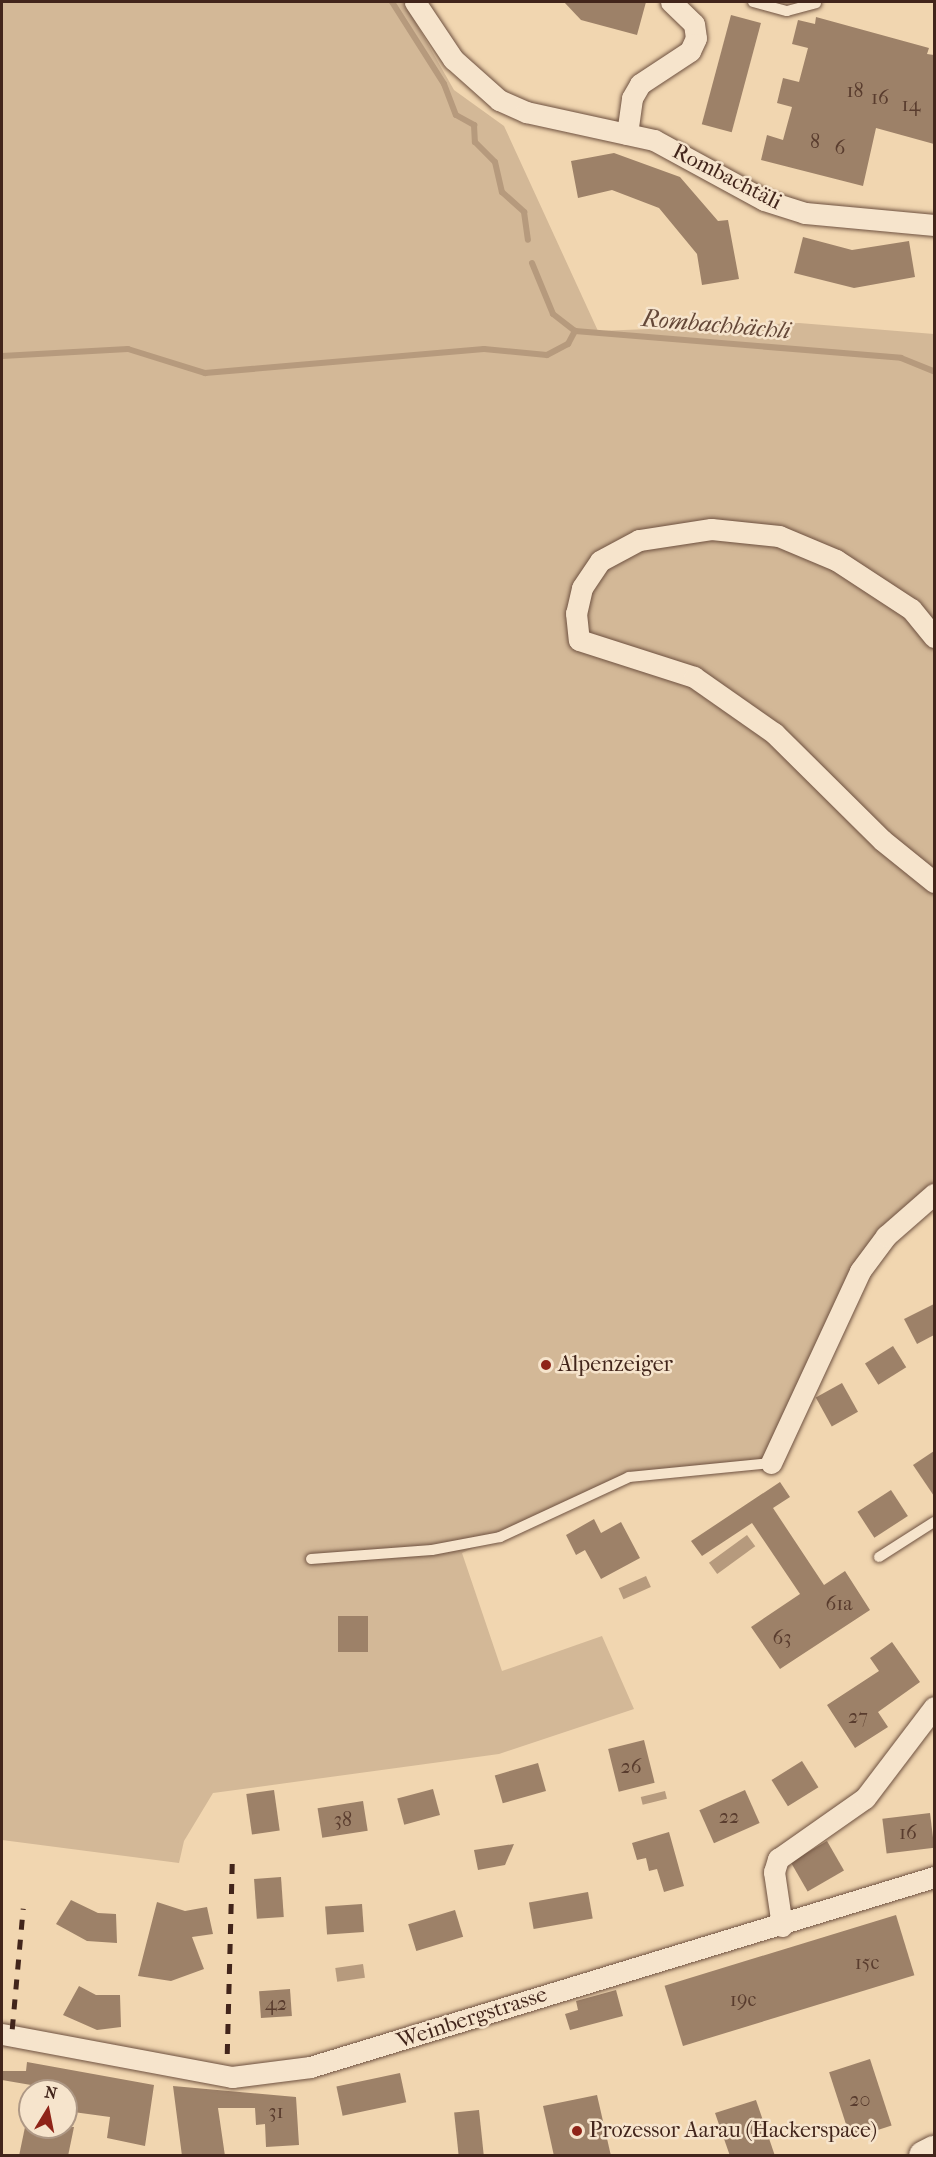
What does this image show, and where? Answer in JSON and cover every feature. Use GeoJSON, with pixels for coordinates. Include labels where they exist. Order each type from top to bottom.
{"type":"FeatureCollection","features":[{"type":"Feature","properties":{"kind":"main road"},"geometry":{"type":"LineString","coordinates":[[924,2156],[934,2151]]}},
{"type":"Feature","properties":{"kind":"street","name":"Rombachtäli"},"geometry":{"type":"LineString","coordinates":[[415,2],[453,59],[499,100],[526,112],[627,134],[682,152],[780,206],[934,225]]}},
{"type":"Feature","properties":{"kind":"street"},"geometry":{"type":"LineString","coordinates":[[627,134],[632,98],[640,84],[690,51],[696,38],[694,24],[671,2]]}},
{"type":"Feature","properties":{"kind":"street"},"geometry":{"type":"LineString","coordinates":[[934,637],[911,609],[836,560],[779,536],[711,529],[639,540],[600,561],[582,588],[576,613],[579,640],[694,677],[774,733],[882,840],[934,882]]}},
{"type":"Feature","properties":{"kind":"street"},"geometry":{"type":"LineString","coordinates":[[771,1463],[860,1271],[886,1236],[934,1194]]}},
{"type":"Feature","properties":{"kind":"street"},"geometry":{"type":"LineString","coordinates":[[782,1926],[774,1872],[778,1859],[865,1798],[934,1707]]}},
{"type":"Feature","properties":{"kind":"street","name":"Weinbergstrasse"},"geometry":{"type":"LineString","coordinates":[[2,2034],[232,2077],[310,2067],[642,1962],[782,1926],[934,1877]]}},
{"type":"Feature","properties":{"kind":"lane"},"geometry":{"type":"LineString","coordinates":[[753,2],[786,10],[816,3]]}},
{"type":"Feature","properties":{"kind":"lane"},"geometry":{"type":"LineString","coordinates":[[311,1559],[432,1550],[500,1537],[629,1477],[771,1463]]}},
{"type":"Feature","properties":{"kind":"lane"},"geometry":{"type":"LineString","coordinates":[[879,1557],[934,1522]]}},
{"type":"Feature","properties":{"kind":"shaded area"},"geometry":{"type":"Polygon","coordinates":[[[2,2],[404,2],[454,90],[504,126],[598,331],[799,323],[934,334],[934,1204],[886,1236],[771,1463],[629,1477],[462,1553],[502,1671],[602,1636],[634,1709],[499,1754],[213,1793],[184,1841],[179,1863],[2,1840],[2,2]]]}},
{"type":"Feature","properties":{"kind":"shaded area"},"geometry":{"type":"Polygon","coordinates":[[[747,1535],[755,1546],[717,1574],[709,1563],[747,1535]]]}},
{"type":"Feature","properties":{"kind":"shaded area"},"geometry":{"type":"Polygon","coordinates":[[[646,1576],[651,1587],[623,1599],[619,1588],[646,1576]]]}},
{"type":"Feature","properties":{"kind":"shaded area"},"geometry":{"type":"Polygon","coordinates":[[[665,1791],[667,1799],[643,1805],[641,1797],[665,1791]]]}},
{"type":"Feature","properties":{"kind":"shaded area"},"geometry":{"type":"Polygon","coordinates":[[[363,1964],[365,1978],[337,1982],[335,1968],[363,1964]]]}},
{"type":"Feature","properties":{"kind":"building"},"geometry":{"type":"Polygon","coordinates":[[[564,2],[646,2],[637,35],[581,20],[564,2]]]}},
{"type":"Feature","properties":{"kind":"building"},"geometry":{"type":"Polygon","coordinates":[[[731,15],[761,23],[732,132],[702,124],[731,15]]]}},
{"type":"Feature","properties":{"kind":"building"},"geometry":{"type":"Polygon","coordinates":[[[816,17],[929,48],[927,54],[934,55],[934,144],[876,128],[863,186],[761,160],[767,135],[783,140],[792,107],[777,103],[783,78],[799,82],[808,48],[792,44],[798,20],[815,24],[816,17]]]}},
{"type":"Feature","properties":{"kind":"building"},"geometry":{"type":"Polygon","coordinates":[[[614,153],[680,177],[718,221],[728,220],[739,279],[702,285],[697,254],[659,208],[612,190],[578,198],[571,161],[614,153]]]}},
{"type":"Feature","properties":{"kind":"building"},"geometry":{"type":"Polygon","coordinates":[[[803,237],[852,250],[909,241],[915,277],[854,288],[794,273],[803,237]]]}},
{"type":"Feature","properties":{"kind":"building"},"geometry":{"type":"Polygon","coordinates":[[[934,1304],[934,1335],[917,1344],[904,1319],[934,1304]]]}},
{"type":"Feature","properties":{"kind":"building"},"geometry":{"type":"Polygon","coordinates":[[[893,1346],[906,1367],[878,1385],[865,1363],[893,1346]]]}},
{"type":"Feature","properties":{"kind":"building"},"geometry":{"type":"Polygon","coordinates":[[[842,1383],[858,1412],[832,1426],[816,1398],[842,1383]]]}},
{"type":"Feature","properties":{"kind":"building"},"geometry":{"type":"Polygon","coordinates":[[[934,1451],[934,1496],[913,1465],[934,1451]]]}},
{"type":"Feature","properties":{"kind":"building"},"geometry":{"type":"Polygon","coordinates":[[[780,1482],[790,1497],[773,1508],[824,1585],[845,1571],[870,1610],[780,1669],[751,1627],[800,1594],[752,1523],[702,1556],[691,1541],[780,1482]]]}},
{"type":"Feature","properties":{"kind":"building"},"geometry":{"type":"Polygon","coordinates":[[[891,1490],[908,1516],[874,1538],[857,1512],[891,1490]]]}},
{"type":"Feature","properties":{"kind":"building"},"geometry":{"type":"Polygon","coordinates":[[[594,1519],[601,1533],[621,1522],[640,1558],[601,1579],[585,1550],[576,1555],[566,1535],[594,1519]]]}},
{"type":"Feature","properties":{"kind":"building"},"geometry":{"type":"Polygon","coordinates":[[[338,1616],[368,1616],[368,1652],[338,1652],[338,1616]]]}},
{"type":"Feature","properties":{"kind":"building"},"geometry":{"type":"Polygon","coordinates":[[[892,1642],[920,1682],[878,1712],[888,1727],[855,1748],[827,1705],[879,1671],[870,1658],[892,1642]]]}},
{"type":"Feature","properties":{"kind":"building"},"geometry":{"type":"Polygon","coordinates":[[[644,1740],[655,1783],[619,1792],[608,1749],[644,1740]]]}},
{"type":"Feature","properties":{"kind":"building"},"geometry":{"type":"Polygon","coordinates":[[[802,1761],[818,1787],[788,1806],[771,1780],[802,1761]]]}},
{"type":"Feature","properties":{"kind":"building"},"geometry":{"type":"Polygon","coordinates":[[[538,1763],[546,1791],[503,1803],[495,1775],[538,1763]]]}},
{"type":"Feature","properties":{"kind":"building"},"geometry":{"type":"Polygon","coordinates":[[[433,1789],[440,1815],[404,1825],[397,1799],[433,1789]]]}},
{"type":"Feature","properties":{"kind":"building"},"geometry":{"type":"Polygon","coordinates":[[[274,1790],[280,1831],[252,1834],[246,1794],[274,1790]]]}},
{"type":"Feature","properties":{"kind":"building"},"geometry":{"type":"Polygon","coordinates":[[[745,1790],[760,1823],[714,1843],[699,1810],[745,1790]]]}},
{"type":"Feature","properties":{"kind":"building"},"geometry":{"type":"Polygon","coordinates":[[[363,1801],[368,1831],[322,1838],[318,1808],[363,1801]]]}},
{"type":"Feature","properties":{"kind":"building"},"geometry":{"type":"Polygon","coordinates":[[[930,1813],[934,1848],[887,1854],[882,1819],[930,1813]]]}},
{"type":"Feature","properties":{"kind":"building"},"geometry":{"type":"Polygon","coordinates":[[[669,1832],[684,1886],[664,1892],[657,1869],[649,1871],[646,1858],[637,1860],[632,1843],[669,1832]]]}},
{"type":"Feature","properties":{"kind":"building"},"geometry":{"type":"Polygon","coordinates":[[[827,1841],[844,1870],[808,1891],[791,1862],[827,1841]]]}},
{"type":"Feature","properties":{"kind":"building"},"geometry":{"type":"Polygon","coordinates":[[[514,1844],[505,1865],[478,1870],[474,1850],[514,1844]]]}},
{"type":"Feature","properties":{"kind":"building"},"geometry":{"type":"Polygon","coordinates":[[[281,1877],[284,1917],[257,1919],[254,1879],[281,1877]]]}},
{"type":"Feature","properties":{"kind":"building"},"geometry":{"type":"Polygon","coordinates":[[[588,1892],[593,1919],[534,1929],[529,1902],[588,1892]]]}},
{"type":"Feature","properties":{"kind":"building"},"geometry":{"type":"Polygon","coordinates":[[[71,1900],[98,1913],[116,1914],[117,1943],[87,1941],[56,1924],[71,1900]]]}},
{"type":"Feature","properties":{"kind":"building"},"geometry":{"type":"Polygon","coordinates":[[[157,1902],[185,1911],[207,1907],[213,1934],[192,1937],[204,1969],[171,1981],[138,1976],[157,1902]]]}},
{"type":"Feature","properties":{"kind":"building"},"geometry":{"type":"Polygon","coordinates":[[[362,1904],[364,1932],[327,1935],[325,1907],[362,1904]]]}},
{"type":"Feature","properties":{"kind":"building"},"geometry":{"type":"Polygon","coordinates":[[[455,1910],[463,1937],[416,1951],[408,1924],[455,1910]]]}},
{"type":"Feature","properties":{"kind":"building"},"geometry":{"type":"Polygon","coordinates":[[[896,1915],[914,1975],[683,2046],[665,1986],[896,1915]]]}},
{"type":"Feature","properties":{"kind":"building"},"geometry":{"type":"Polygon","coordinates":[[[79,1986],[96,1995],[120,1995],[121,2027],[97,2030],[63,2015],[79,1986]]]}},
{"type":"Feature","properties":{"kind":"building"},"geometry":{"type":"Polygon","coordinates":[[[290,1989],[292,2016],[261,2018],[259,1991],[290,1989]]]}},
{"type":"Feature","properties":{"kind":"building"},"geometry":{"type":"Polygon","coordinates":[[[616,1990],[623,2016],[570,2030],[565,2014],[578,2010],[576,2001],[616,1990]]]}},
{"type":"Feature","properties":{"kind":"building"},"geometry":{"type":"Polygon","coordinates":[[[870,2059],[892,2126],[851,2139],[829,2072],[870,2059]]]}},
{"type":"Feature","properties":{"kind":"building"},"geometry":{"type":"Polygon","coordinates":[[[27,2062],[154,2085],[145,2146],[107,2138],[110,2117],[78,2113],[78,2079],[18,2079],[18,2083],[2,2080],[2,2071],[26,2071],[27,2062]]]}},
{"type":"Feature","properties":{"kind":"building"},"geometry":{"type":"Polygon","coordinates":[[[400,2073],[406,2102],[343,2116],[336,2087],[400,2073]]]}},
{"type":"Feature","properties":{"kind":"building"},"geometry":{"type":"Polygon","coordinates":[[[173,2086],[296,2097],[299,2145],[266,2147],[265,2124],[256,2125],[255,2108],[218,2108],[225,2156],[182,2156],[173,2086]]]}},
{"type":"Feature","properties":{"kind":"building","name":"Prozessor Aarau (Hackerspace)"},"geometry":{"type":"Polygon","coordinates":[[[597,2095],[611,2156],[554,2156],[543,2106],[597,2095]]]}},
{"type":"Feature","properties":{"kind":"building"},"geometry":{"type":"Polygon","coordinates":[[[756,2100],[775,2156],[730,2156],[715,2113],[756,2100]]]}},
{"type":"Feature","properties":{"kind":"building"},"geometry":{"type":"Polygon","coordinates":[[[479,2110],[484,2156],[459,2156],[454,2113],[479,2110]]]}},
{"type":"Feature","properties":{"kind":"building"},"geometry":{"type":"Polygon","coordinates":[[[23,2139],[72,2139],[68,2156],[19,2156],[23,2139]]]}},
{"type":"Feature","properties":{"kind":"waterway","name":"Rombachbächli"},"geometry":{"type":"LineString","coordinates":[[392,2],[444,84],[456,115],[474,125],[475,142],[495,162],[502,192],[524,212],[528,240]]}},
{"type":"Feature","properties":{"kind":"waterway","name":"Rombachbächli"},"geometry":{"type":"LineString","coordinates":[[532,263],[553,314],[575,331],[901,358],[934,371]]}},
{"type":"Feature","properties":{"kind":"waterway"},"geometry":{"type":"LineString","coordinates":[[2,356],[128,349],[205,373],[484,349],[547,355],[568,344],[575,331]]}},
{"type":"Feature","properties":{"kind":"railway"},"geometry":{"type":"LineString","coordinates":[[227,2054],[232,1857]]}},
{"type":"Feature","properties":{"kind":"railway"},"geometry":{"type":"LineString","coordinates":[[12,2029],[23,1908]]}},
{"type":"Feature","properties":{"kind":"place","name":"Alpenzeiger"},"geometry":{"type":"Point","coordinates":[546,1365]}},
{"type":"Feature","properties":{"kind":"place","name":"Prozessor Aarau (Hackerspace)"},"geometry":{"type":"Point","coordinates":[577,2131]}}]}
